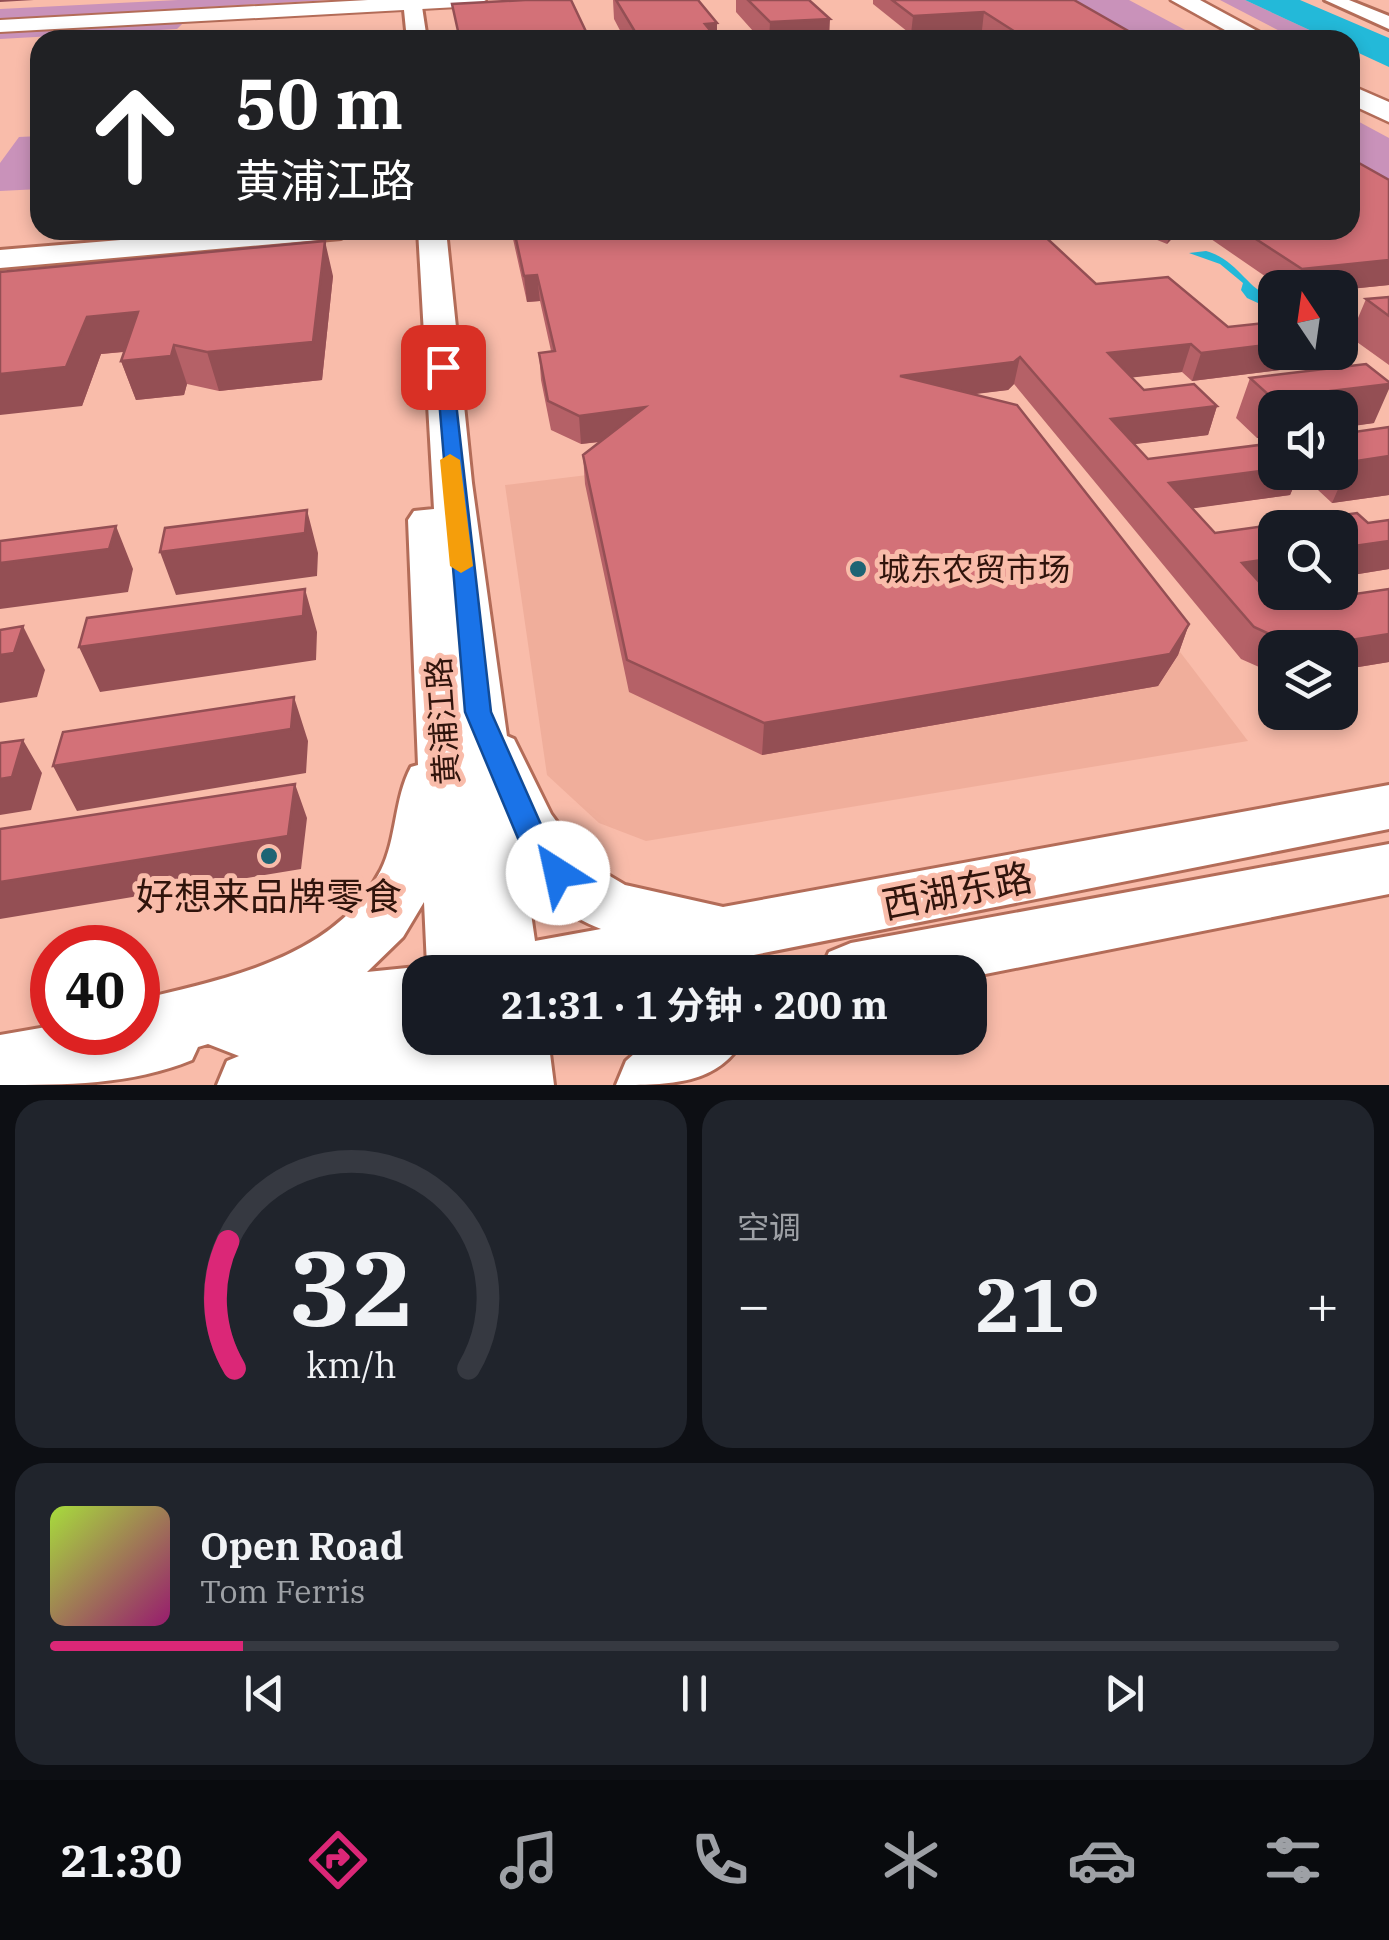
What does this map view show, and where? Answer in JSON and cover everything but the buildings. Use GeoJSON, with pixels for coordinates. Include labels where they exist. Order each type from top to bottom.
{"type":"FeatureCollection","features":[{"type":"Feature","properties":{"kind":"highway"},"geometry":{"type":"LineString","coordinates":[[1169,0],[1228,30]]}},
{"type":"Feature","properties":{"kind":"highway"},"geometry":{"type":"LineString","coordinates":[[1182,0],[1242,30]]}},
{"type":"Feature","properties":{"kind":"highway"},"geometry":{"type":"LineString","coordinates":[[1360,89],[1389,104]]}},
{"type":"Feature","properties":{"kind":"highway"},"geometry":{"type":"LineString","coordinates":[[1360,98],[1389,113]]}},
{"type":"Feature","properties":{"kind":"main road"},"geometry":{"type":"LineString","coordinates":[[0,23],[476,0]]}},
{"type":"Feature","properties":{"kind":"street"},"geometry":{"type":"LineString","coordinates":[[1334,0],[1389,23]]}},
{"type":"Feature","properties":{"kind":"street"},"geometry":{"type":"LineString","coordinates":[[404,2],[404,30]]}},
{"type":"Feature","properties":{"kind":"street"},"geometry":{"type":"LineString","coordinates":[[404,2],[414,30]]}},
{"type":"Feature","properties":{"kind":"street"},"geometry":{"type":"LineString","coordinates":[[0,248],[93,240]]}},
{"type":"Feature","properties":{"kind":"street"},"geometry":{"type":"LineString","coordinates":[[0,259],[223,240]]}},
{"type":"Feature","properties":{"kind":"street","name":"黄浦江路"},"geometry":{"type":"LineString","coordinates":[[411,240],[460,715],[505,955]]}},
{"type":"Feature","properties":{"kind":"street","name":"黄浦江路"},"geometry":{"type":"LineString","coordinates":[[433,240],[452,486],[460,715],[458,955]]}},
{"type":"Feature","properties":{"kind":"street"},"geometry":{"type":"LineString","coordinates":[[460,715],[536,846],[576,890],[636,918],[705,926],[901,900]]}},
{"type":"Feature","properties":{"kind":"street"},"geometry":{"type":"LineString","coordinates":[[160,1025],[234,1007],[332,963],[356,944],[394,903],[418,849],[460,715]]}},
{"type":"Feature","properties":{"kind":"street","name":"西湖东路"},"geometry":{"type":"LineString","coordinates":[[614,955],[1389,807]]}},
{"type":"Feature","properties":{"kind":"street","name":"西湖东路"},"geometry":{"type":"LineString","coordinates":[[955,955],[1389,869]]}},
{"type":"Feature","properties":{"kind":"street"},"geometry":{"type":"LineString","coordinates":[[0,1066],[402,996]]}},
{"type":"Feature","properties":{"kind":"street"},"geometry":{"type":"LineString","coordinates":[[0,1066],[42,1055]]}},
{"type":"Feature","properties":{"kind":"street"},"geometry":{"type":"LineString","coordinates":[[251,1085],[444,1055]]}},
{"type":"Feature","properties":{"kind":"street"},"geometry":{"type":"LineString","coordinates":[[489,1055],[520,1085]]}},
{"type":"Feature","properties":{"kind":"street"},"geometry":{"type":"LineString","coordinates":[[650,1085],[682,1055]]}},
{"type":"Feature","properties":{"kind":"shaded area"},"geometry":{"type":"Polygon","coordinates":[[[178,0],[330,0],[0,19],[0,9],[178,0]]]}},
{"type":"Feature","properties":{"kind":"shaded area"},"geometry":{"type":"Polygon","coordinates":[[[1057,0],[1129,0],[1185,30],[1107,30],[1057,0]]]}},
{"type":"Feature","properties":{"kind":"shaded area"},"geometry":{"type":"Polygon","coordinates":[[[1220,0],[1245,0],[1310,30],[1278,30],[1220,0]]]}},
{"type":"Feature","properties":{"kind":"shaded area"},"geometry":{"type":"Polygon","coordinates":[[[184,22],[177,29],[53,30],[184,22]]]}},
{"type":"Feature","properties":{"kind":"shaded area"},"geometry":{"type":"Polygon","coordinates":[[[0,29],[30,31],[30,37],[0,39],[0,29]]]}},
{"type":"Feature","properties":{"kind":"shaded area"},"geometry":{"type":"Polygon","coordinates":[[[1360,122],[1389,138],[1389,199],[1360,181],[1360,122]]]}},
{"type":"Feature","properties":{"kind":"shaded area"},"geometry":{"type":"Polygon","coordinates":[[[30,136],[30,190],[0,191],[0,163],[19,137],[30,136]]]}},
{"type":"Feature","properties":{"kind":"shaded area","name":"城东农贸市场"},"geometry":{"type":"Polygon","coordinates":[[[986,426],[1016,437],[1248,741],[646,841],[599,823],[547,775],[505,485],[986,426]]]}},
{"type":"Feature","properties":{"kind":"water"},"geometry":{"type":"Polygon","coordinates":[[[1245,0],[1300,0],[1389,38],[1389,67],[1360,54],[1360,30],[1310,30],[1245,0]]]}},
{"type":"Feature","properties":{"kind":"water"},"geometry":{"type":"Polygon","coordinates":[[[1206,251],[1227,261],[1258,290],[1258,303],[1247,298],[1241,290],[1243,283],[1220,264],[1189,253],[1206,251]]]}},
{"type":"Feature","properties":{"kind":"slow traffic"},"geometry":{"type":"LineString","coordinates":[[450,460],[461,566]]}},
{"type":"Feature","properties":{"kind":"place","name":"城东农贸市场"},"geometry":{"type":"Point","coordinates":[858,569]}},
{"type":"Feature","properties":{"kind":"place","name":"好想来品牌零食"},"geometry":{"type":"Point","coordinates":[269,856]}},
{"type":"Feature","properties":{"kind":"route"},"geometry":{"type":"LineString","coordinates":[[443,367],[452,486],[478,712],[536,846],[558,873]]}}]}
